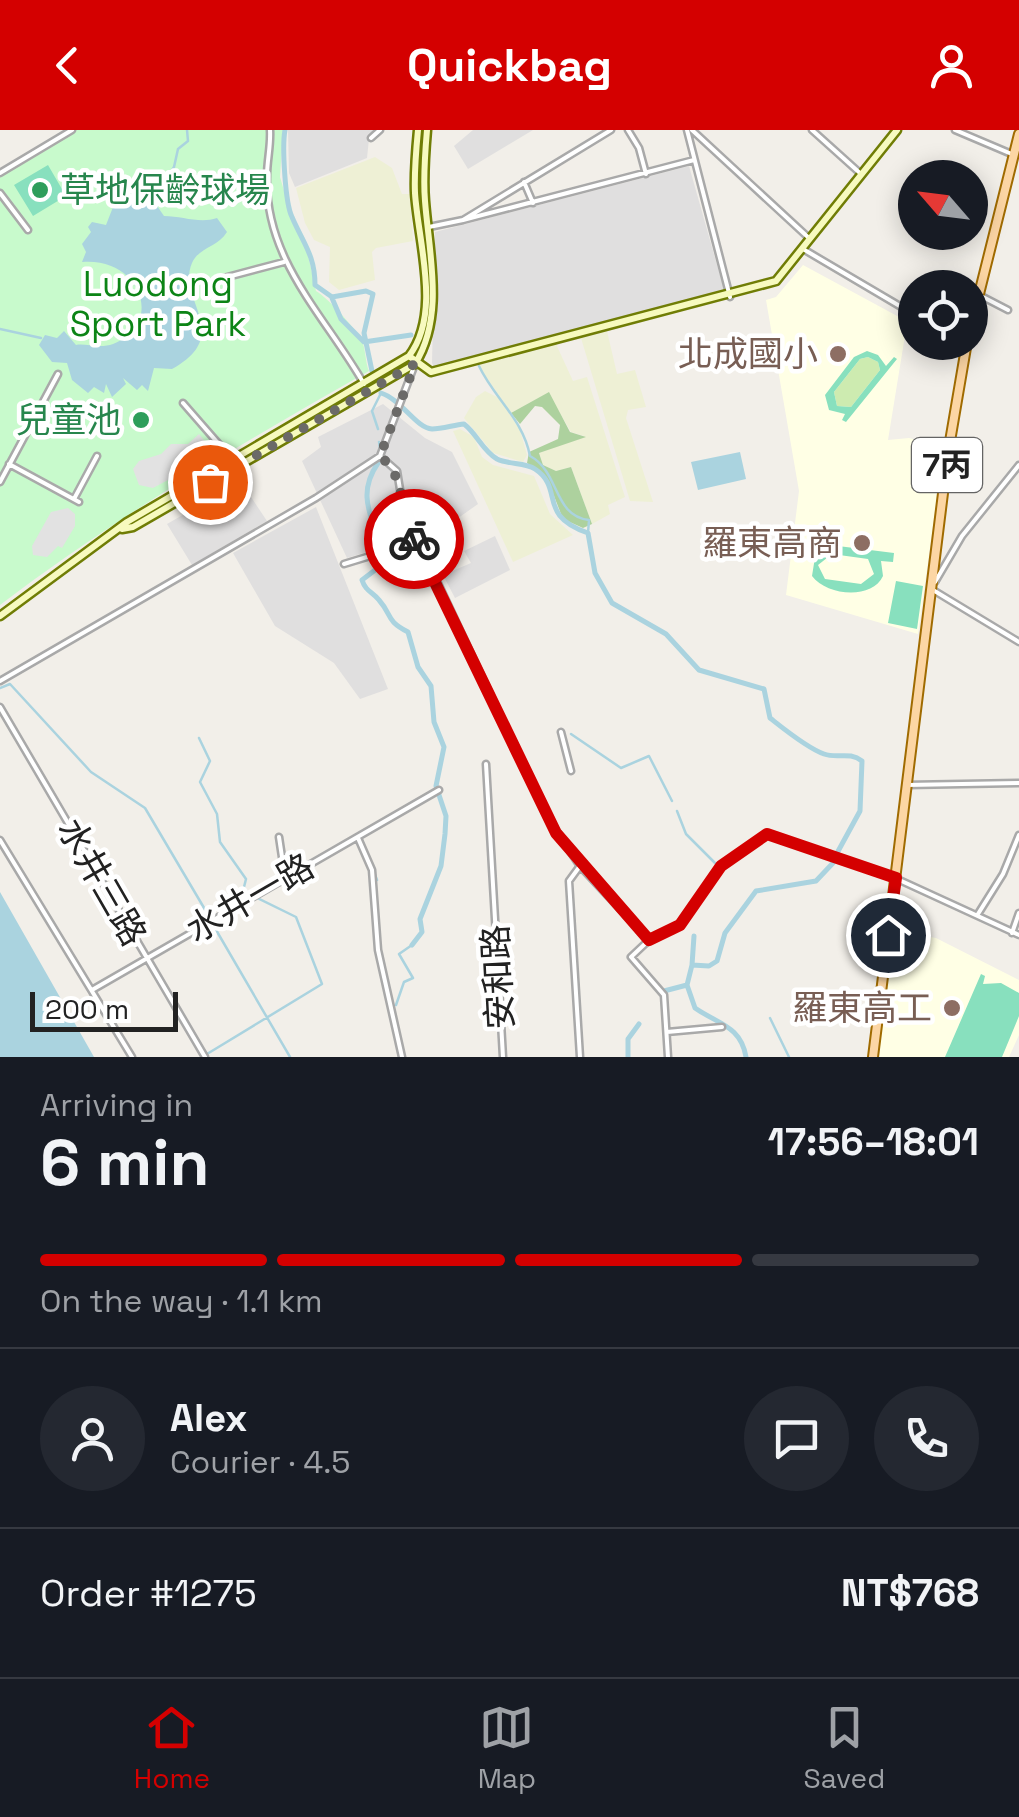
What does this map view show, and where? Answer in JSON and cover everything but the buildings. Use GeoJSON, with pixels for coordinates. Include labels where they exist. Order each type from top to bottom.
{"type":"FeatureCollection","features":[{"type":"Feature","properties":{"kind":"main road"},"geometry":{"type":"LineString","coordinates":[[985,270],[1019,134]]}},
{"type":"Feature","properties":{"kind":"main road","name":"7丙"},"geometry":{"type":"LineString","coordinates":[[873,1057],[964,360]]}},
{"type":"Feature","properties":{"kind":"street"},"geometry":{"type":"LineString","coordinates":[[0,173],[72,130]]}},
{"type":"Feature","properties":{"kind":"street"},"geometry":{"type":"LineString","coordinates":[[270,130],[266,178],[286,262],[294,282],[366,388]]}},
{"type":"Feature","properties":{"kind":"street"},"geometry":{"type":"LineString","coordinates":[[371,138],[380,130]]}},
{"type":"Feature","properties":{"kind":"street"},"geometry":{"type":"LineString","coordinates":[[0,681],[313,500],[380,456],[415,364],[426,348],[430,318],[432,266],[416,196],[418,130]]}},
{"type":"Feature","properties":{"kind":"street"},"geometry":{"type":"LineString","coordinates":[[366,388],[416,347],[425,267],[427,130]]}},
{"type":"Feature","properties":{"kind":"street"},"geometry":{"type":"LineString","coordinates":[[463,220],[611,130]]}},
{"type":"Feature","properties":{"kind":"street"},"geometry":{"type":"LineString","coordinates":[[628,130],[646,174]]}},
{"type":"Feature","properties":{"kind":"street"},"geometry":{"type":"LineString","coordinates":[[690,130],[694,160],[730,297]]}},
{"type":"Feature","properties":{"kind":"street"},"geometry":{"type":"LineString","coordinates":[[690,130],[811,240]]}},
{"type":"Feature","properties":{"kind":"street"},"geometry":{"type":"LineString","coordinates":[[812,130],[862,175]]}},
{"type":"Feature","properties":{"kind":"street"},"geometry":{"type":"LineString","coordinates":[[409,356],[430,372],[730,297],[776,281],[898,130]]}},
{"type":"Feature","properties":{"kind":"street"},"geometry":{"type":"LineString","coordinates":[[954,130],[1014,155]]}},
{"type":"Feature","properties":{"kind":"street"},"geometry":{"type":"LineString","coordinates":[[424,228],[694,160]]}},
{"type":"Feature","properties":{"kind":"street"},"geometry":{"type":"LineString","coordinates":[[524,182],[534,203]]}},
{"type":"Feature","properties":{"kind":"street"},"geometry":{"type":"LineString","coordinates":[[0,193],[28,230]]}},
{"type":"Feature","properties":{"kind":"street"},"geometry":{"type":"LineString","coordinates":[[802,249],[898,305]]}},
{"type":"Feature","properties":{"kind":"street"},"geometry":{"type":"LineString","coordinates":[[216,280],[286,262]]}},
{"type":"Feature","properties":{"kind":"street"},"geometry":{"type":"LineString","coordinates":[[988,300],[1008,310]]}},
{"type":"Feature","properties":{"kind":"street"},"geometry":{"type":"LineString","coordinates":[[0,616],[120,529],[415,364]]}},
{"type":"Feature","properties":{"kind":"street"},"geometry":{"type":"LineString","coordinates":[[0,482],[58,374]]}},
{"type":"Feature","properties":{"kind":"street"},"geometry":{"type":"LineString","coordinates":[[184,403],[234,463]]}},
{"type":"Feature","properties":{"kind":"street"},"geometry":{"type":"LineString","coordinates":[[10,464],[76,500],[97,456]]}},
{"type":"Feature","properties":{"kind":"street"},"geometry":{"type":"LineString","coordinates":[[380,456],[397,471],[406,526],[548,820],[580,866],[649,940]]}},
{"type":"Feature","properties":{"kind":"street"},"geometry":{"type":"LineString","coordinates":[[1019,465],[962,536],[932,588],[1019,642]]}},
{"type":"Feature","properties":{"kind":"street"},"geometry":{"type":"LineString","coordinates":[[344,564],[416,542]]}},
{"type":"Feature","properties":{"kind":"street","name":"水井三路"},"geometry":{"type":"LineString","coordinates":[[0,707],[204,1057]]}},
{"type":"Feature","properties":{"kind":"street"},"geometry":{"type":"LineString","coordinates":[[560,732],[571,771]]}},
{"type":"Feature","properties":{"kind":"street","name":"安和路"},"geometry":{"type":"LineString","coordinates":[[486,764],[503,1057]]}},
{"type":"Feature","properties":{"kind":"street"},"geometry":{"type":"LineString","coordinates":[[906,784],[1019,783]]}},
{"type":"Feature","properties":{"kind":"street","name":"水井一路"},"geometry":{"type":"LineString","coordinates":[[92,990],[436,791]]}},
{"type":"Feature","properties":{"kind":"street"},"geometry":{"type":"LineString","coordinates":[[668,1057],[664,995],[632,956],[649,940],[680,925],[721,866],[767,834],[896,878],[1019,934]]}},
{"type":"Feature","properties":{"kind":"street"},"geometry":{"type":"LineString","coordinates":[[977,916],[1003,874],[1019,835]]}},
{"type":"Feature","properties":{"kind":"street"},"geometry":{"type":"LineString","coordinates":[[358,837],[372,870],[378,950],[402,1057]]}},
{"type":"Feature","properties":{"kind":"street"},"geometry":{"type":"LineString","coordinates":[[278,838],[286,878]]}},
{"type":"Feature","properties":{"kind":"street"},"geometry":{"type":"LineString","coordinates":[[0,840],[132,1057]]}},
{"type":"Feature","properties":{"kind":"street"},"geometry":{"type":"LineString","coordinates":[[580,866],[570,881],[580,1057]]}},
{"type":"Feature","properties":{"kind":"street"},"geometry":{"type":"LineString","coordinates":[[1012,933],[1019,913]]}},
{"type":"Feature","properties":{"kind":"street"},"geometry":{"type":"LineString","coordinates":[[667,1032],[722,1028]]}},
{"type":"Feature","properties":{"kind":"shaded area"},"geometry":{"type":"Polygon","coordinates":[[[288,130],[378,130],[369,139],[367,158],[295,187],[289,173],[288,130]]]}},
{"type":"Feature","properties":{"kind":"shaded area"},"geometry":{"type":"Polygon","coordinates":[[[473,130],[533,130],[468,169],[454,146],[473,130]]]}},
{"type":"Feature","properties":{"kind":"shaded area"},"geometry":{"type":"Polygon","coordinates":[[[375,157],[392,168],[402,194],[410,194],[413,241],[376,248],[372,252],[375,280],[339,290],[329,282],[330,247],[314,240],[296,188],[375,157]]]}},
{"type":"Feature","properties":{"kind":"shaded area"},"geometry":{"type":"Polygon","coordinates":[[[689,166],[725,293],[435,369],[435,232],[689,166]]]}},
{"type":"Feature","properties":{"kind":"shaded area","name":"羅東高商"},"geometry":{"type":"Polygon","coordinates":[[[803,265],[898,316],[898,360],[901,360],[888,440],[909,438],[944,447],[918,634],[786,595],[799,491],[766,300],[776,297],[803,265]]]}},
{"type":"Feature","properties":{"kind":"shaded area"},"geometry":{"type":"Polygon","coordinates":[[[607,331],[617,374],[635,370],[646,407],[628,410],[626,418],[653,502],[630,501],[581,338],[607,331]]]}},
{"type":"Feature","properties":{"kind":"shaded area"},"geometry":{"type":"Polygon","coordinates":[[[556,344],[573,381],[587,377],[625,497],[608,505],[610,514],[592,524],[571,467],[556,471],[543,465],[539,453],[584,436],[571,432],[548,393],[511,413],[478,365],[556,344]]]}},
{"type":"Feature","properties":{"kind":"shaded area"},"geometry":{"type":"Polygon","coordinates":[[[485,391],[499,398],[520,430],[527,455],[523,462],[493,453],[464,418],[476,397],[485,391]]]}},
{"type":"Feature","properties":{"kind":"shaded area"},"geometry":{"type":"Polygon","coordinates":[[[383,404],[425,438],[452,452],[478,504],[437,533],[444,564],[434,566],[412,528],[408,503],[376,508],[373,550],[347,558],[302,461],[321,447],[318,437],[383,404]]]}},
{"type":"Feature","properties":{"kind":"shaded area"},"geometry":{"type":"Polygon","coordinates":[[[460,429],[474,437],[482,457],[493,465],[534,476],[550,514],[573,535],[513,562],[453,431],[460,429]]]}},
{"type":"Feature","properties":{"kind":"shaded area"},"geometry":{"type":"Polygon","coordinates":[[[199,434],[213,452],[199,463],[193,456],[181,473],[153,488],[139,485],[133,469],[139,461],[161,454],[171,444],[188,444],[199,434]]]}},
{"type":"Feature","properties":{"kind":"shaded area"},"geometry":{"type":"Polygon","coordinates":[[[221,493],[234,509],[251,497],[267,521],[192,565],[167,524],[221,493]]]}},
{"type":"Feature","properties":{"kind":"shaded area"},"geometry":{"type":"Polygon","coordinates":[[[316,507],[388,689],[360,699],[334,663],[275,626],[233,553],[316,507]]]}},
{"type":"Feature","properties":{"kind":"shaded area"},"geometry":{"type":"Polygon","coordinates":[[[68,508],[75,514],[75,526],[62,548],[58,546],[47,557],[33,555],[32,546],[51,512],[68,508]]]}},
{"type":"Feature","properties":{"kind":"shaded area"},"geometry":{"type":"Polygon","coordinates":[[[495,536],[510,570],[455,598],[443,575],[471,563],[464,551],[495,536]]]}},
{"type":"Feature","properties":{"kind":"shaded area","name":"羅東高工"},"geometry":{"type":"Polygon","coordinates":[[[895,931],[936,938],[1019,980],[1019,1035],[1009,1057],[878,1057],[895,931]]]}},
{"type":"Feature","properties":{"kind":"green space","name":"Luodong Sport Park"},"geometry":{"type":"Polygon","coordinates":[[[77,130],[283,130],[280,177],[292,218],[304,237],[316,291],[358,334],[369,371],[134,511],[0,605],[0,176],[77,130]]]}},
{"type":"Feature","properties":{"kind":"green space","name":"草地保齡球場"},"geometry":{"type":"Polygon","coordinates":[[[48,165],[66,196],[33,216],[14,185],[48,165]]]}},
{"type":"Feature","properties":{"kind":"green space"},"geometry":{"type":"Polygon","coordinates":[[[867,351],[878,355],[886,366],[894,357],[897,359],[846,422],[842,420],[845,414],[829,410],[825,395],[854,357],[867,351]],[[868,357],[860,359],[834,392],[837,406],[851,407],[880,370],[878,362],[868,357]]]}},
{"type":"Feature","properties":{"kind":"green space"},"geometry":{"type":"Polygon","coordinates":[[[868,357],[878,362],[880,370],[851,407],[837,406],[834,392],[860,359],[868,357]]]}},
{"type":"Feature","properties":{"kind":"green space"},"geometry":{"type":"Polygon","coordinates":[[[549,392],[570,432],[586,437],[539,453],[543,465],[556,471],[571,467],[592,524],[583,528],[563,519],[547,478],[527,463],[529,452],[558,439],[560,425],[542,407],[535,406],[520,424],[511,413],[549,392]]]}},
{"type":"Feature","properties":{"kind":"green space"},"geometry":{"type":"Polygon","coordinates":[[[798,541],[894,553],[893,562],[881,561],[883,576],[877,584],[860,592],[849,592],[819,583],[812,576],[816,551],[797,549],[798,541]],[[832,554],[818,565],[825,579],[861,584],[874,574],[868,559],[832,554]]]}},
{"type":"Feature","properties":{"kind":"green space"},"geometry":{"type":"Polygon","coordinates":[[[896,581],[923,586],[917,629],[888,623],[896,581]]]}},
{"type":"Feature","properties":{"kind":"green space"},"geometry":{"type":"Polygon","coordinates":[[[981,974],[985,976],[983,984],[1001,983],[1019,993],[1019,1016],[1002,1057],[945,1057],[981,974]]]}},
{"type":"Feature","properties":{"kind":"water"},"geometry":{"type":"Polygon","coordinates":[[[153,200],[164,216],[217,218],[227,232],[192,263],[189,277],[202,330],[190,356],[172,369],[154,368],[148,391],[142,385],[137,390],[123,378],[126,384],[112,397],[106,384],[104,393],[94,387],[88,393],[72,380],[67,363],[52,362],[39,345],[45,335],[57,338],[64,331],[76,345],[113,344],[129,335],[138,322],[142,308],[131,280],[102,263],[82,262],[86,252],[82,244],[91,232],[88,227],[92,222],[106,225],[115,202],[153,200]]]}},
{"type":"Feature","properties":{"kind":"water"},"geometry":{"type":"Polygon","coordinates":[[[740,452],[746,479],[698,490],[691,462],[740,452]]]}},
{"type":"Feature","properties":{"kind":"water"},"geometry":{"type":"Polygon","coordinates":[[[0,892],[94,1057],[0,1057],[0,892]]]}},
{"type":"Feature","properties":{"kind":"waterway"},"geometry":{"type":"LineString","coordinates":[[153,200],[174,167],[178,149],[188,141],[187,130]]}},
{"type":"Feature","properties":{"kind":"waterway"},"geometry":{"type":"LineString","coordinates":[[285,130],[288,200],[311,257],[315,285],[332,297],[366,291],[373,294],[364,333],[372,371]]}},
{"type":"Feature","properties":{"kind":"waterway"},"geometry":{"type":"LineString","coordinates":[[332,298],[341,319],[364,342],[411,335]]}},
{"type":"Feature","properties":{"kind":"waterway"},"geometry":{"type":"LineString","coordinates":[[0,329],[41,338]]}},
{"type":"Feature","properties":{"kind":"waterway"},"geometry":{"type":"LineString","coordinates":[[479,366],[515,420],[530,456],[547,472],[562,502],[577,517],[589,520],[588,533]]}},
{"type":"Feature","properties":{"kind":"waterway"},"geometry":{"type":"LineString","coordinates":[[378,429],[372,411],[381,393]]}},
{"type":"Feature","properties":{"kind":"waterway"},"geometry":{"type":"LineString","coordinates":[[381,393],[426,427],[464,424],[497,459],[535,469],[549,485],[562,518],[588,533],[595,573],[612,603],[666,634],[699,670],[764,689],[770,718],[803,743],[824,754],[853,756],[862,761],[860,811],[836,855]]}},
{"type":"Feature","properties":{"kind":"waterway"},"geometry":{"type":"LineString","coordinates":[[379,442],[380,448]]}},
{"type":"Feature","properties":{"kind":"waterway"},"geometry":{"type":"LineString","coordinates":[[378,463],[370,477],[367,502],[383,564],[362,580],[392,621],[408,632],[418,667],[431,686],[434,722],[444,747],[436,786],[446,816],[441,866],[420,919],[422,932],[412,945]]}},
{"type":"Feature","properties":{"kind":"waterway"},"geometry":{"type":"LineString","coordinates":[[0,688],[10,684],[91,772],[145,808],[210,918]]}},
{"type":"Feature","properties":{"kind":"waterway"},"geometry":{"type":"LineString","coordinates":[[571,734],[621,768],[649,756],[672,801]]}},
{"type":"Feature","properties":{"kind":"waterway"},"geometry":{"type":"LineString","coordinates":[[199,738],[210,761],[200,782],[217,814],[220,842],[246,879],[243,891],[296,917],[322,984],[207,1054]]}},
{"type":"Feature","properties":{"kind":"waterway"},"geometry":{"type":"LineString","coordinates":[[677,811],[686,834],[717,865]]}},
{"type":"Feature","properties":{"kind":"waterway"},"geometry":{"type":"LineString","coordinates":[[362,840],[377,880]]}},
{"type":"Feature","properties":{"kind":"waterway"},"geometry":{"type":"LineString","coordinates":[[687,985],[692,965],[709,966],[717,961],[725,933],[756,891],[816,881],[833,863]]}},
{"type":"Feature","properties":{"kind":"waterway"},"geometry":{"type":"LineString","coordinates":[[212,923],[290,1057]]}},
{"type":"Feature","properties":{"kind":"waterway"},"geometry":{"type":"LineString","coordinates":[[692,965],[694,936]]}},
{"type":"Feature","properties":{"kind":"waterway"},"geometry":{"type":"LineString","coordinates":[[396,1005],[404,982],[413,978],[399,954],[412,945]]}},
{"type":"Feature","properties":{"kind":"waterway"},"geometry":{"type":"LineString","coordinates":[[572,964],[578,1057]]}},
{"type":"Feature","properties":{"kind":"waterway"},"geometry":{"type":"LineString","coordinates":[[687,985],[695,1008],[734,1032],[746,1057]]}},
{"type":"Feature","properties":{"kind":"waterway"},"geometry":{"type":"LineString","coordinates":[[664,991],[687,985]]}},
{"type":"Feature","properties":{"kind":"waterway"},"geometry":{"type":"LineString","coordinates":[[770,1018],[789,1057]]}},
{"type":"Feature","properties":{"kind":"waterway"},"geometry":{"type":"LineString","coordinates":[[628,1057],[628,1039],[639,1024]]}},
{"type":"Feature","properties":{"kind":"way so far"},"geometry":{"type":"LineString","coordinates":[[210,482],[415,364],[380,456],[397,471],[406,526],[414,539]]}},
{"type":"Feature","properties":{"kind":"place","name":"草地保齡球場"},"geometry":{"type":"Point","coordinates":[40,190]}},
{"type":"Feature","properties":{"kind":"place","name":"北成國小"},"geometry":{"type":"Point","coordinates":[838,354]}},
{"type":"Feature","properties":{"kind":"place","name":"兒童池"},"geometry":{"type":"Point","coordinates":[141,420]}},
{"type":"Feature","properties":{"kind":"place","name":"羅東高商"},"geometry":{"type":"Point","coordinates":[862,543]}},
{"type":"Feature","properties":{"kind":"place","name":"羅東高工"},"geometry":{"type":"Point","coordinates":[952,1008]}},
{"type":"Feature","properties":{"kind":"route"},"geometry":{"type":"LineString","coordinates":[[414,539],[548,820],[580,866],[649,940],[680,925],[721,866],[767,834],[896,878],[888,935]]}}]}
